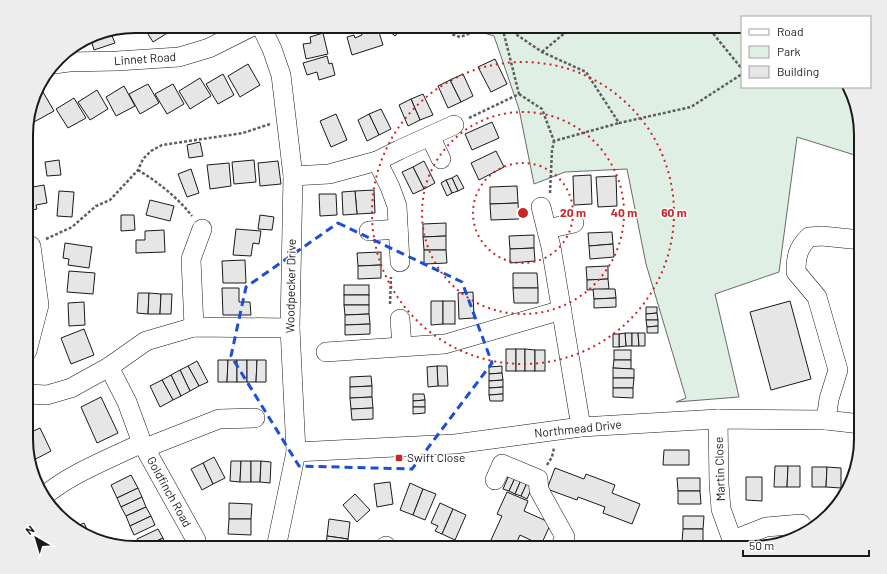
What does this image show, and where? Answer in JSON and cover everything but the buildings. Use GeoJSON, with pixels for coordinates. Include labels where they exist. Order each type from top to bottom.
{"type":"FeatureCollection","features":[{"type":"Feature","properties":{"kind":"street","name":"Linnet Road"},"geometry":{"type":"LineString","coordinates":[[63,63],[179,57],[209,48],[239,33]]}},
{"type":"Feature","properties":{"kind":"street","name":"Woodpecker Drive"},"geometry":{"type":"LineString","coordinates":[[264,33],[272,49],[281,75],[293,176],[290,328],[296,452],[277,541]]}},
{"type":"Feature","properties":{"kind":"street"},"geometry":{"type":"LineString","coordinates":[[293,176],[329,174],[377,161],[454,125]]}},
{"type":"Feature","properties":{"kind":"street"},"geometry":{"type":"LineString","coordinates":[[430,136],[441,159]]}},
{"type":"Feature","properties":{"kind":"street"},"geometry":{"type":"LineString","coordinates":[[377,161],[390,187],[397,206],[400,262]]}},
{"type":"Feature","properties":{"kind":"street"},"geometry":{"type":"LineString","coordinates":[[541,207],[551,248],[581,427]]}},
{"type":"Feature","properties":{"kind":"street"},"geometry":{"type":"LineString","coordinates":[[546,229],[574,223]]}},
{"type":"Feature","properties":{"kind":"street"},"geometry":{"type":"LineString","coordinates":[[194,327],[191,259],[202,229]]}},
{"type":"Feature","properties":{"kind":"street"},"geometry":{"type":"LineString","coordinates":[[369,231],[398,229]]}},
{"type":"Feature","properties":{"kind":"street"},"geometry":{"type":"LineString","coordinates":[[826,420],[829,399],[838,370],[817,297],[801,280],[796,272],[796,263],[800,245],[809,236],[854,239]]}},
{"type":"Feature","properties":{"kind":"street"},"geometry":{"type":"LineString","coordinates":[[33,259],[40,305],[33,330]]}},
{"type":"Feature","properties":{"kind":"street"},"geometry":{"type":"LineString","coordinates":[[326,352],[445,344],[562,310]]}},
{"type":"Feature","properties":{"kind":"street"},"geometry":{"type":"LineString","coordinates":[[400,319],[402,346]]}},
{"type":"Feature","properties":{"kind":"street"},"geometry":{"type":"LineString","coordinates":[[33,394],[47,395],[70,388],[109,367],[146,341],[194,327],[290,328]]}},
{"type":"Feature","properties":{"kind":"street","name":"Goldfinch Road"},"geometry":{"type":"LineString","coordinates":[[109,367],[127,402],[144,446],[196,540]]}},
{"type":"Feature","properties":{"kind":"street"},"geometry":{"type":"LineString","coordinates":[[144,446],[219,418],[255,418]]}},
{"type":"Feature","properties":{"kind":"street","name":"Northmead Drive"},"geometry":{"type":"LineString","coordinates":[[296,452],[455,444],[581,427],[718,419],[826,420],[854,423]]}},
{"type":"Feature","properties":{"kind":"street","name":"Martin Close"},"geometry":{"type":"LineString","coordinates":[[718,419],[721,508],[733,541]]}},
{"type":"Feature","properties":{"kind":"street","name":"Goldfinch Road"},"geometry":{"type":"LineString","coordinates":[[48,492],[85,471],[144,446]]}},
{"type":"Feature","properties":{"kind":"street"},"geometry":{"type":"LineString","coordinates":[[495,480],[502,464],[538,480],[539,490],[563,541]]}},
{"type":"Feature","properties":{"kind":"street","name":"Martin Close"},"geometry":{"type":"LineString","coordinates":[[740,541],[766,527],[801,524]]}},
{"type":"Feature","properties":{"kind":"path"},"geometry":{"type":"LineString","coordinates":[[452,33],[460,37],[471,33]]}},
{"type":"Feature","properties":{"kind":"path"},"geometry":{"type":"LineString","coordinates":[[505,33],[519,94],[542,109],[554,141],[550,199],[541,207]]}},
{"type":"Feature","properties":{"kind":"path"},"geometry":{"type":"LineString","coordinates":[[514,33],[542,52],[586,72],[619,123]]}},
{"type":"Feature","properties":{"kind":"path"},"geometry":{"type":"LineString","coordinates":[[542,52],[565,33]]}},
{"type":"Feature","properties":{"kind":"path"},"geometry":{"type":"LineString","coordinates":[[713,33],[741,68]]}},
{"type":"Feature","properties":{"kind":"path"},"geometry":{"type":"LineString","coordinates":[[554,141],[619,123],[691,107],[741,75]]}},
{"type":"Feature","properties":{"kind":"path"},"geometry":{"type":"LineString","coordinates":[[454,125],[519,94]]}},
{"type":"Feature","properties":{"kind":"path"},"geometry":{"type":"LineString","coordinates":[[33,245],[72,227],[96,206],[110,200],[138,170],[143,159],[151,151],[162,145],[243,133],[286,118]]}},
{"type":"Feature","properties":{"kind":"path"},"geometry":{"type":"LineString","coordinates":[[138,170],[170,192],[190,212],[202,229]]}},
{"type":"Feature","properties":{"kind":"path"},"geometry":{"type":"LineString","coordinates":[[400,262],[391,272],[390,307],[390,314],[400,319]]}},
{"type":"Feature","properties":{"kind":"path"},"geometry":{"type":"LineString","coordinates":[[538,480],[552,457],[558,430]]}},
{"type":"Feature","properties":{"kind":"highlighted area"},"geometry":{"type":"Polygon","coordinates":[[[338,223],[462,282],[492,363],[412,469],[299,466],[231,356],[246,287],[338,223]]]}},
{"type":"Feature","properties":{"kind":"green space"},"geometry":{"type":"Polygon","coordinates":[[[484,33],[741,33],[741,88],[842,88],[851,108],[854,128],[854,155],[797,137],[779,272],[715,294],[739,397],[676,402],[686,398],[646,264],[627,169],[565,172],[534,184],[519,109],[494,36],[484,33]]]}},
{"type":"Feature","properties":{"kind":"place","name":"Swift Close"},"geometry":{"type":"Point","coordinates":[399,458]}}]}
